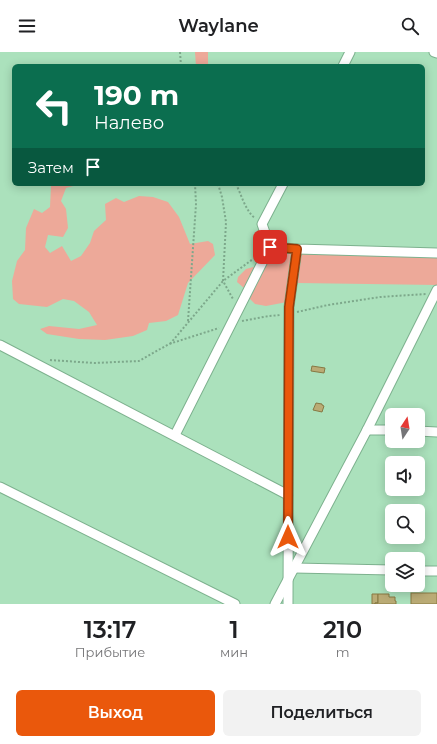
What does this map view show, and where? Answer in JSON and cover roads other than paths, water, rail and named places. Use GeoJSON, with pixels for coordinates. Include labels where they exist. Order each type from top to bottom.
{"type":"FeatureCollection","features":[{"type":"Feature","properties":{"kind":"street"},"geometry":{"type":"LineString","coordinates":[[344,64],[350,52]]}},
{"type":"Feature","properties":{"kind":"street"},"geometry":{"type":"LineString","coordinates":[[175,436],[270,247],[262,224],[282,186]]}},
{"type":"Feature","properties":{"kind":"street"},"geometry":{"type":"LineString","coordinates":[[270,247],[437,253]]}},
{"type":"Feature","properties":{"kind":"street"},"geometry":{"type":"LineString","coordinates":[[288,604],[289,307],[297,249]]}},
{"type":"Feature","properties":{"kind":"street"},"geometry":{"type":"LineString","coordinates":[[275,604],[367,430],[436,293]]}},
{"type":"Feature","properties":{"kind":"street"},"geometry":{"type":"LineString","coordinates":[[0,344],[288,495]]}},
{"type":"Feature","properties":{"kind":"street"},"geometry":{"type":"LineString","coordinates":[[367,430],[385,430]]}},
{"type":"Feature","properties":{"kind":"street"},"geometry":{"type":"LineString","coordinates":[[425,431],[437,432]]}},
{"type":"Feature","properties":{"kind":"street"},"geometry":{"type":"LineString","coordinates":[[0,487],[235,604]]}},
{"type":"Feature","properties":{"kind":"street"},"geometry":{"type":"LineString","coordinates":[[294,568],[385,570]]}},
{"type":"Feature","properties":{"kind":"street"},"geometry":{"type":"LineString","coordinates":[[425,571],[437,572]]}}]}
